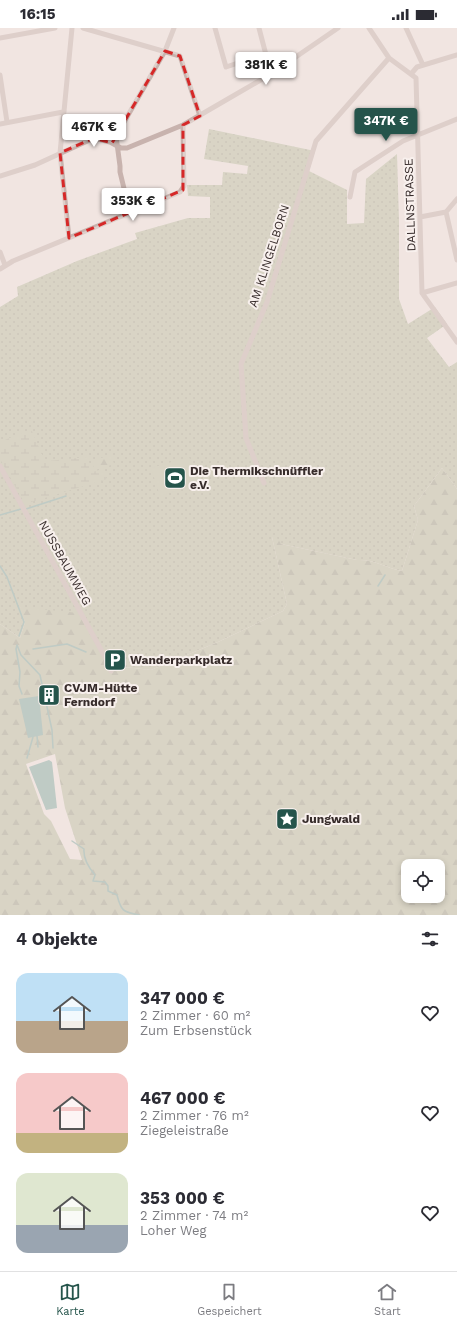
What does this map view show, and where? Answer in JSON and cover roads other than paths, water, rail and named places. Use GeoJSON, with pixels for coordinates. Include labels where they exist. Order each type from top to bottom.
{"type":"FeatureCollection","features":[{"type":"Feature","properties":{"kind":"street"},"geometry":{"type":"LineString","coordinates":[[0,38],[26,31],[55,28]]}},
{"type":"Feature","properties":{"kind":"street"},"geometry":{"type":"LineString","coordinates":[[69,238],[60,153],[72,28]]}},
{"type":"Feature","properties":{"kind":"street"},"geometry":{"type":"LineString","coordinates":[[84,28],[180,56],[200,116]]}},
{"type":"Feature","properties":{"kind":"street"},"geometry":{"type":"LineString","coordinates":[[130,213],[120,172],[116,136],[165,51],[174,28]]}},
{"type":"Feature","properties":{"kind":"street"},"geometry":{"type":"LineString","coordinates":[[215,28],[226,67],[265,54]]}},
{"type":"Feature","properties":{"kind":"street"},"geometry":{"type":"LineString","coordinates":[[259,28],[270,74]]}},
{"type":"Feature","properties":{"kind":"street"},"geometry":{"type":"LineString","coordinates":[[0,176],[35,165],[94,138],[126,148],[182,125],[200,116],[270,74],[338,28]]}},
{"type":"Feature","properties":{"kind":"street"},"geometry":{"type":"LineString","coordinates":[[369,28],[389,58],[411,74],[417,67],[457,55]]}},
{"type":"Feature","properties":{"kind":"street"},"geometry":{"type":"LineString","coordinates":[[406,28],[423,65]]}},
{"type":"Feature","properties":{"kind":"street","name":"AM KLINGELBORN"},"geometry":{"type":"LineString","coordinates":[[264,484],[246,438],[241,364],[266,302],[316,141],[389,58]]}},
{"type":"Feature","properties":{"kind":"street","name":"DALLNSTRASSE"},"geometry":{"type":"LineString","coordinates":[[411,74],[416,78],[422,293]]}},
{"type":"Feature","properties":{"kind":"street"},"geometry":{"type":"LineString","coordinates":[[0,75],[7,122]]}},
{"type":"Feature","properties":{"kind":"street"},"geometry":{"type":"LineString","coordinates":[[0,124],[63,112]]}},
{"type":"Feature","properties":{"kind":"street"},"geometry":{"type":"LineString","coordinates":[[350,197],[356,172],[403,141],[457,119]]}},
{"type":"Feature","properties":{"kind":"street"},"geometry":{"type":"LineString","coordinates":[[0,269],[6,265],[183,190],[182,125]]}},
{"type":"Feature","properties":{"kind":"street"},"geometry":{"type":"LineString","coordinates":[[420,218],[446,212],[457,199]]}},
{"type":"Feature","properties":{"kind":"street"},"geometry":{"type":"LineString","coordinates":[[446,212],[457,260]]}},
{"type":"Feature","properties":{"kind":"street"},"geometry":{"type":"LineString","coordinates":[[0,252],[6,265]]}},
{"type":"Feature","properties":{"kind":"street"},"geometry":{"type":"LineString","coordinates":[[457,283],[422,293],[457,342]]}},
{"type":"Feature","properties":{"kind":"street","name":"NUSSBAUMWEG"},"geometry":{"type":"LineString","coordinates":[[0,466],[110,666],[111,671]]}},
{"type":"Feature","properties":{"kind":"water"},"geometry":{"type":"Polygon","coordinates":[[[39,696],[43,735],[28,738],[19,699],[39,696]]]}},
{"type":"Feature","properties":{"kind":"water"},"geometry":{"type":"Polygon","coordinates":[[[49,760],[52,762],[57,808],[46,810],[29,767],[49,760]]]}},
{"type":"Feature","properties":{"kind":"waterway"},"geometry":{"type":"LineString","coordinates":[[26,509],[66,496]]}},
{"type":"Feature","properties":{"kind":"waterway"},"geometry":{"type":"LineString","coordinates":[[0,515],[21,509]]}},
{"type":"Feature","properties":{"kind":"waterway"},"geometry":{"type":"LineString","coordinates":[[0,566],[7,577],[24,622],[19,636]]}},
{"type":"Feature","properties":{"kind":"waterway"},"geometry":{"type":"LineString","coordinates":[[378,586],[385,575]]}},
{"type":"Feature","properties":{"kind":"waterway"},"geometry":{"type":"LineString","coordinates":[[33,649],[67,644],[86,652]]}},
{"type":"Feature","properties":{"kind":"waterway"},"geometry":{"type":"LineString","coordinates":[[17,645],[21,655],[40,675],[52,730],[53,748]]}},
{"type":"Feature","properties":{"kind":"waterway"},"geometry":{"type":"LineString","coordinates":[[17,645],[16,649],[20,672],[19,686],[22,694]]}},
{"type":"Feature","properties":{"kind":"waterway"},"geometry":{"type":"LineString","coordinates":[[37,736],[38,747]]}},
{"type":"Feature","properties":{"kind":"waterway"},"geometry":{"type":"LineString","coordinates":[[27,758],[33,737]]}},
{"type":"Feature","properties":{"kind":"waterway"},"geometry":{"type":"LineString","coordinates":[[72,841],[84,849],[84,856],[95,875],[93,881],[105,882],[108,886],[108,891],[117,895],[122,908],[126,912],[139,915]]}},
{"type":"Feature","properties":{"kind":"place","name":"Die Thermikschnüffler e.V."},"geometry":{"type":"Point","coordinates":[175,478]}},
{"type":"Feature","properties":{"kind":"place","name":"Wanderparkplatz"},"geometry":{"type":"Point","coordinates":[115,660]}},
{"type":"Feature","properties":{"kind":"place","name":"CVJM-Hütte Ferndorf"},"geometry":{"type":"Point","coordinates":[49,695]}},
{"type":"Feature","properties":{"kind":"place","name":"Jungwald"},"geometry":{"type":"Point","coordinates":[287,819]}}]}
